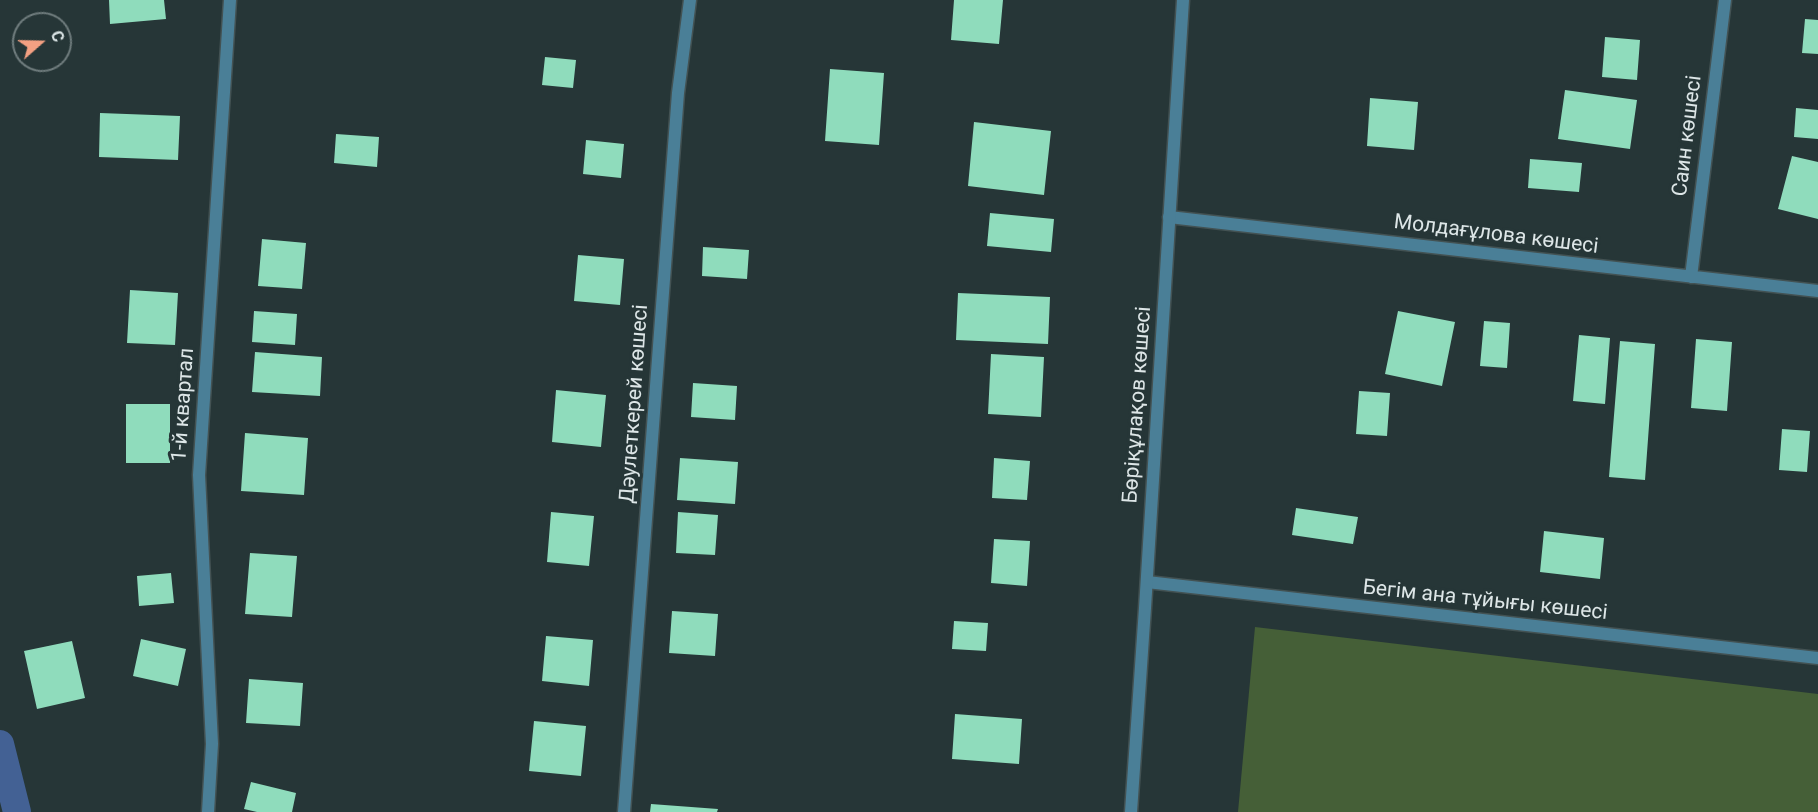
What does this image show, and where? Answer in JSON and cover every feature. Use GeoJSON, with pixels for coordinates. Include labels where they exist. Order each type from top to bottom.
{"type":"FeatureCollection","features":[{"type":"Feature","properties":{"kind":"street","name":"1-й квартал"},"geometry":{"type":"LineString","coordinates":[[208,812],[212,744],[199,475],[230,0]]}},
{"type":"Feature","properties":{"kind":"street","name":"Дәулеткерей көшесі"},"geometry":{"type":"LineString","coordinates":[[624,812],[678,93],[690,0]]}},
{"type":"Feature","properties":{"kind":"street","name":"Бөріқұлақов көшесі"},"geometry":{"type":"LineString","coordinates":[[1131,812],[1183,0]]}},
{"type":"Feature","properties":{"kind":"street","name":"Саин көшесі"},"geometry":{"type":"LineString","coordinates":[[1691,277],[1725,0]]}},
{"type":"Feature","properties":{"kind":"street","name":"Молдағұлова көшесі"},"geometry":{"type":"LineString","coordinates":[[1169,217],[1818,291]]}},
{"type":"Feature","properties":{"kind":"street","name":"Бегім ана тұйығы көшесі"},"geometry":{"type":"LineString","coordinates":[[1147,582],[1818,658]]}},
{"type":"Feature","properties":{"kind":"green space"},"geometry":{"type":"Polygon","coordinates":[[[1255,627],[1818,694],[1818,812],[1238,812],[1255,627]]]}},
{"type":"Feature","properties":{"kind":"building"},"geometry":{"type":"Polygon","coordinates":[[[109,0],[164,0],[166,19],[110,24],[109,0]]]}},
{"type":"Feature","properties":{"kind":"building"},"geometry":{"type":"Polygon","coordinates":[[[954,0],[1003,0],[999,44],[951,40],[954,0]]]}},
{"type":"Feature","properties":{"kind":"building"},"geometry":{"type":"Polygon","coordinates":[[[1805,19],[1818,20],[1818,54],[1802,53],[1805,19]]]}},
{"type":"Feature","properties":{"kind":"building"},"geometry":{"type":"Polygon","coordinates":[[[1605,37],[1640,40],[1637,80],[1602,77],[1605,37]]]}},
{"type":"Feature","properties":{"kind":"building"},"geometry":{"type":"Polygon","coordinates":[[[545,57],[576,60],[573,88],[542,85],[545,57]]]}},
{"type":"Feature","properties":{"kind":"building"},"geometry":{"type":"Polygon","coordinates":[[[830,69],[884,73],[879,145],[825,141],[830,69]]]}},
{"type":"Feature","properties":{"kind":"building"},"geometry":{"type":"Polygon","coordinates":[[[1565,90],[1637,100],[1630,149],[1558,139],[1565,90]]]}},
{"type":"Feature","properties":{"kind":"building"},"geometry":{"type":"Polygon","coordinates":[[[1370,98],[1418,102],[1414,150],[1367,146],[1370,98]]]}},
{"type":"Feature","properties":{"kind":"building"},"geometry":{"type":"Polygon","coordinates":[[[1796,108],[1818,110],[1818,139],[1794,137],[1796,108]]]}},
{"type":"Feature","properties":{"kind":"building"},"geometry":{"type":"Polygon","coordinates":[[[100,113],[180,116],[178,160],[99,157],[100,113]]]}},
{"type":"Feature","properties":{"kind":"building"},"geometry":{"type":"Polygon","coordinates":[[[974,122],[1051,131],[1044,195],[968,186],[974,122]]]}},
{"type":"Feature","properties":{"kind":"building"},"geometry":{"type":"Polygon","coordinates":[[[336,134],[379,137],[377,167],[334,163],[336,134]]]}},
{"type":"Feature","properties":{"kind":"building"},"geometry":{"type":"Polygon","coordinates":[[[586,140],[624,144],[621,178],[583,174],[586,140]]]}},
{"type":"Feature","properties":{"kind":"building"},"geometry":{"type":"Polygon","coordinates":[[[1792,156],[1818,162],[1818,219],[1778,209],[1792,156]]]}},
{"type":"Feature","properties":{"kind":"building"},"geometry":{"type":"Polygon","coordinates":[[[1530,159],[1582,163],[1579,192],[1528,188],[1530,159]]]}},
{"type":"Feature","properties":{"kind":"building"},"geometry":{"type":"Polygon","coordinates":[[[990,213],[1054,219],[1051,252],[987,246],[990,213]]]}},
{"type":"Feature","properties":{"kind":"building"},"geometry":{"type":"Polygon","coordinates":[[[262,239],[306,243],[302,289],[258,286],[262,239]]]}},
{"type":"Feature","properties":{"kind":"building"},"geometry":{"type":"Polygon","coordinates":[[[703,247],[749,250],[747,279],[702,276],[703,247]]]}},
{"type":"Feature","properties":{"kind":"building"},"geometry":{"type":"Polygon","coordinates":[[[578,255],[624,259],[620,305],[574,301],[578,255]]]}},
{"type":"Feature","properties":{"kind":"building"},"geometry":{"type":"Polygon","coordinates":[[[130,290],[178,293],[175,345],[127,343],[130,290]]]}},
{"type":"Feature","properties":{"kind":"building"},"geometry":{"type":"Polygon","coordinates":[[[958,293],[1050,297],[1048,344],[956,340],[958,293]]]}},
{"type":"Feature","properties":{"kind":"building"},"geometry":{"type":"Polygon","coordinates":[[[254,311],[297,314],[295,345],[252,342],[254,311]]]}},
{"type":"Feature","properties":{"kind":"building"},"geometry":{"type":"Polygon","coordinates":[[[1398,311],[1455,322],[1442,386],[1385,374],[1398,311]]]}},
{"type":"Feature","properties":{"kind":"building"},"geometry":{"type":"Polygon","coordinates":[[[1484,321],[1510,323],[1507,368],[1480,366],[1484,321]]]}},
{"type":"Feature","properties":{"kind":"building"},"geometry":{"type":"Polygon","coordinates":[[[1579,335],[1610,338],[1605,404],[1573,401],[1579,335]]]}},
{"type":"Feature","properties":{"kind":"building"},"geometry":{"type":"Polygon","coordinates":[[[1696,339],[1732,342],[1727,411],[1691,408],[1696,339]]]}},
{"type":"Feature","properties":{"kind":"building"},"geometry":{"type":"Polygon","coordinates":[[[1620,341],[1655,344],[1645,480],[1609,477],[1620,341]]]}},
{"type":"Feature","properties":{"kind":"building"},"geometry":{"type":"Polygon","coordinates":[[[255,352],[322,357],[320,396],[252,392],[255,352]]]}},
{"type":"Feature","properties":{"kind":"building"},"geometry":{"type":"Polygon","coordinates":[[[991,354],[1044,357],[1041,417],[988,414],[991,354]]]}},
{"type":"Feature","properties":{"kind":"building"},"geometry":{"type":"Polygon","coordinates":[[[693,383],[737,386],[735,420],[691,417],[693,383]]]}},
{"type":"Feature","properties":{"kind":"building"},"geometry":{"type":"Polygon","coordinates":[[[556,390],[606,395],[601,447],[552,442],[556,390]]]}},
{"type":"Feature","properties":{"kind":"building"},"geometry":{"type":"Polygon","coordinates":[[[1359,391],[1390,393],[1387,436],[1356,434],[1359,391]]]}},
{"type":"Feature","properties":{"kind":"building"},"geometry":{"type":"Polygon","coordinates":[[[126,404],[170,404],[170,463],[126,463],[126,404]]]}},
{"type":"Feature","properties":{"kind":"building"},"geometry":{"type":"Polygon","coordinates":[[[1782,429],[1810,431],[1807,472],[1779,470],[1782,429]]]}},
{"type":"Feature","properties":{"kind":"building"},"geometry":{"type":"Polygon","coordinates":[[[245,433],[308,438],[304,495],[241,491],[245,433]]]}},
{"type":"Feature","properties":{"kind":"building"},"geometry":{"type":"Polygon","coordinates":[[[680,458],[738,462],[735,504],[677,500],[680,458]]]}},
{"type":"Feature","properties":{"kind":"building"},"geometry":{"type":"Polygon","coordinates":[[[994,458],[1030,461],[1027,500],[992,498],[994,458]]]}},
{"type":"Feature","properties":{"kind":"building"},"geometry":{"type":"Polygon","coordinates":[[[1296,508],[1358,517],[1353,544],[1292,535],[1296,508]]]}},
{"type":"Feature","properties":{"kind":"building"},"geometry":{"type":"Polygon","coordinates":[[[551,512],[594,516],[589,566],[547,562],[551,512]]]}},
{"type":"Feature","properties":{"kind":"building"},"geometry":{"type":"Polygon","coordinates":[[[678,512],[718,515],[715,555],[676,553],[678,512]]]}},
{"type":"Feature","properties":{"kind":"building"},"geometry":{"type":"Polygon","coordinates":[[[1544,531],[1604,538],[1600,579],[1540,572],[1544,531]]]}},
{"type":"Feature","properties":{"kind":"building"},"geometry":{"type":"Polygon","coordinates":[[[994,539],[1030,541],[1027,586],[991,583],[994,539]]]}},
{"type":"Feature","properties":{"kind":"building"},"geometry":{"type":"Polygon","coordinates":[[[250,553],[297,556],[292,617],[245,614],[250,553]]]}},
{"type":"Feature","properties":{"kind":"building"},"geometry":{"type":"Polygon","coordinates":[[[171,573],[174,603],[139,606],[137,576],[171,573]]]}},
{"type":"Feature","properties":{"kind":"building"},"geometry":{"type":"Polygon","coordinates":[[[672,611],[718,614],[715,656],[669,653],[672,611]]]}},
{"type":"Feature","properties":{"kind":"building"},"geometry":{"type":"Polygon","coordinates":[[[954,621],[988,623],[986,651],[952,649],[954,621]]]}},
{"type":"Feature","properties":{"kind":"building"},"geometry":{"type":"Polygon","coordinates":[[[546,636],[593,640],[589,686],[542,681],[546,636]]]}},
{"type":"Feature","properties":{"kind":"building"},"geometry":{"type":"Polygon","coordinates":[[[141,639],[186,649],[178,686],[133,676],[141,639]]]}},
{"type":"Feature","properties":{"kind":"building"},"geometry":{"type":"Polygon","coordinates":[[[72,641],[85,698],[37,709],[24,651],[72,641]]]}},
{"type":"Feature","properties":{"kind":"building"},"geometry":{"type":"Polygon","coordinates":[[[249,679],[303,683],[300,726],[246,723],[249,679]]]}},
{"type":"Feature","properties":{"kind":"building"},"geometry":{"type":"Polygon","coordinates":[[[955,714],[1022,719],[1019,764],[952,759],[955,714]]]}},
{"type":"Feature","properties":{"kind":"building"},"geometry":{"type":"Polygon","coordinates":[[[534,721],[586,726],[581,776],[529,771],[534,721]]]}},
{"type":"Feature","properties":{"kind":"building"},"geometry":{"type":"Polygon","coordinates":[[[251,782],[296,793],[292,812],[257,812],[244,809],[251,782]]]}},
{"type":"Feature","properties":{"kind":"building"},"geometry":{"type":"Polygon","coordinates":[[[651,804],[718,809],[717,812],[650,812],[651,804]]]}},
{"type":"Feature","properties":{"kind":"waterway"},"geometry":{"type":"LineString","coordinates":[[0,744],[17,812]]}}]}
